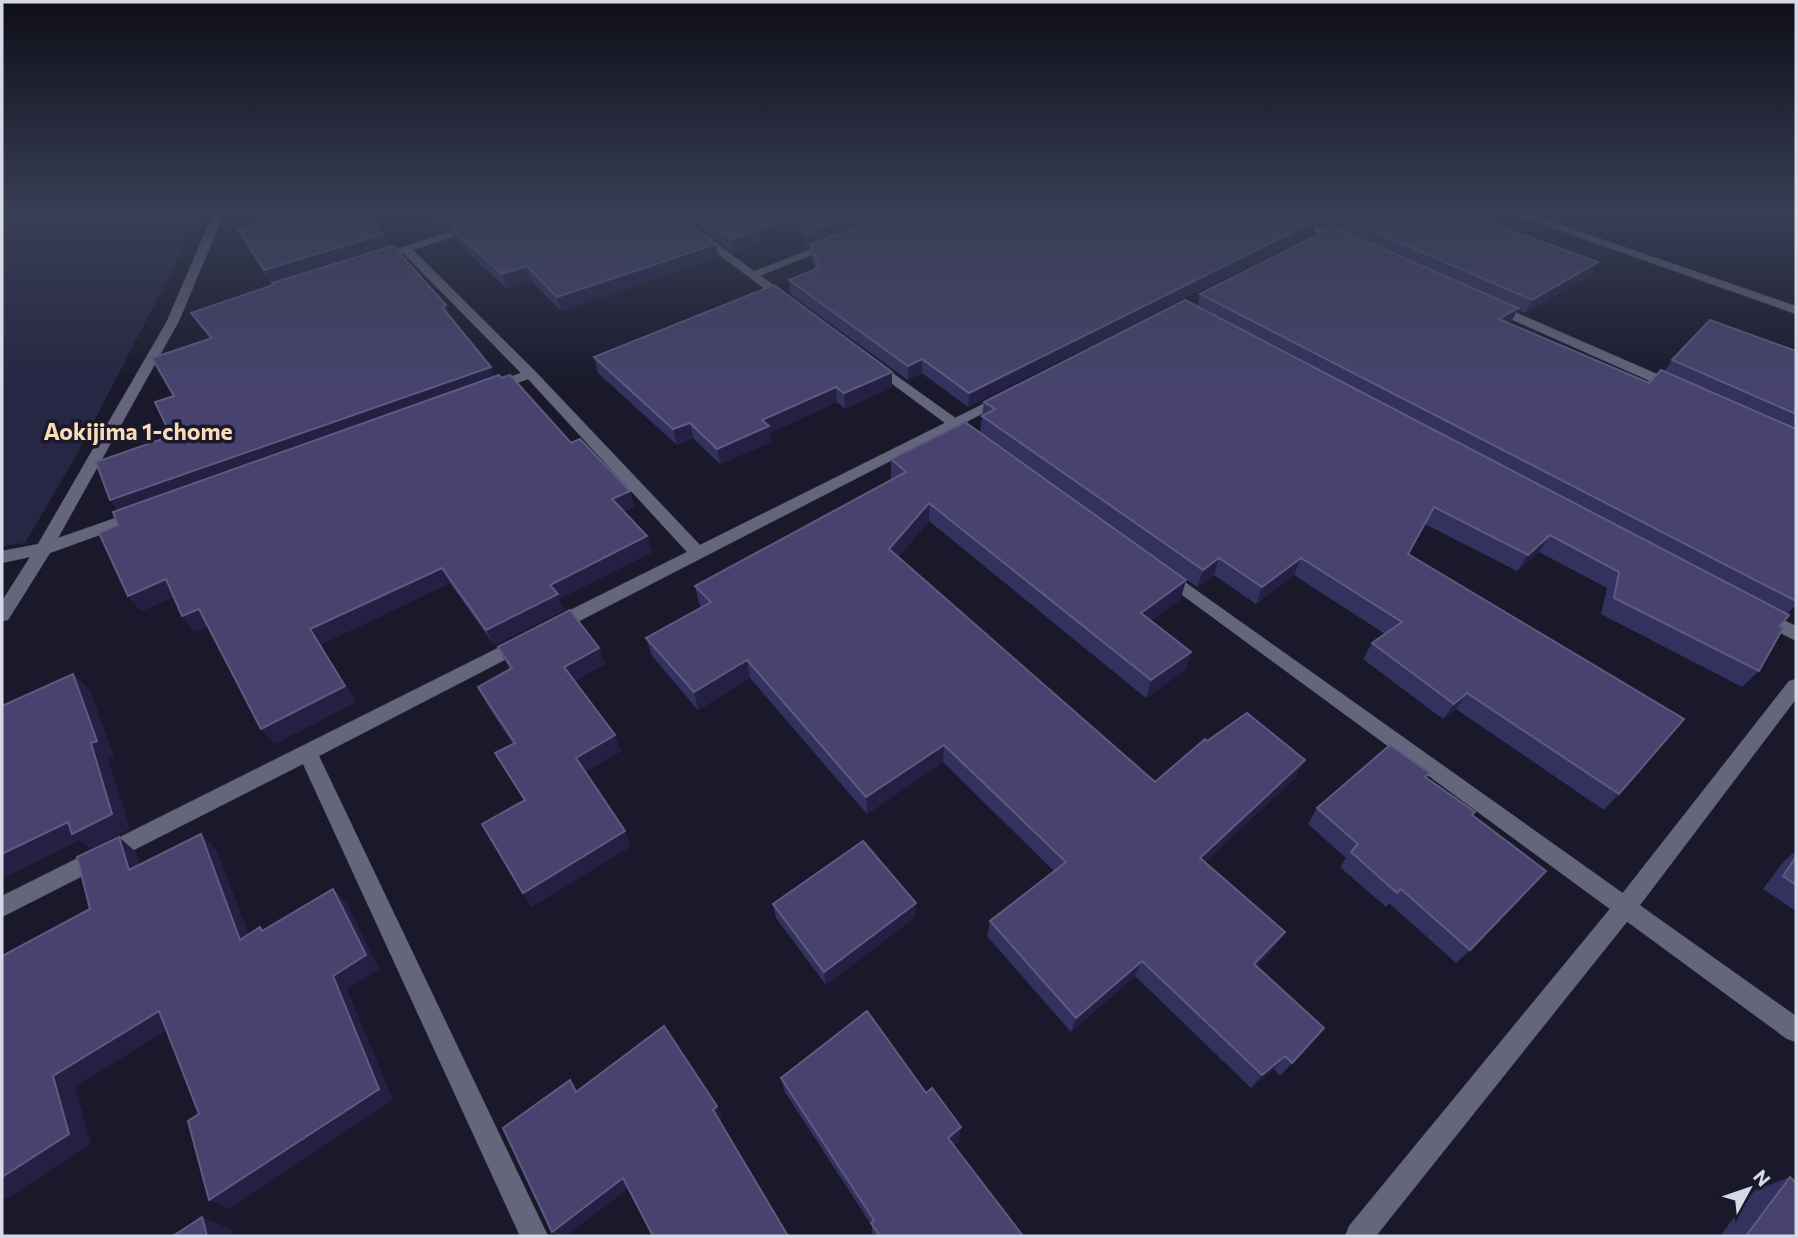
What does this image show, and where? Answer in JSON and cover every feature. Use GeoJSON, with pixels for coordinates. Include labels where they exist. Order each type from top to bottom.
{"type":"FeatureCollection","features":[{"type":"Feature","properties":{"kind":"street"},"geometry":{"type":"LineString","coordinates":[[2,615],[44,550],[179,319],[197,272]]}},
{"type":"Feature","properties":{"kind":"street"},"geometry":{"type":"LineString","coordinates":[[429,272],[530,374],[698,553]]}},
{"type":"Feature","properties":{"kind":"street"},"geometry":{"type":"LineString","coordinates":[[750,272],[798,307]]}},
{"type":"Feature","properties":{"kind":"street"},"geometry":{"type":"LineString","coordinates":[[753,274],[759,272]]}},
{"type":"Feature","properties":{"kind":"street"},"geometry":{"type":"LineString","coordinates":[[1685,272],[1796,310]]}},
{"type":"Feature","properties":{"kind":"street"},"geometry":{"type":"LineString","coordinates":[[1480,301],[1682,391]]}},
{"type":"Feature","properties":{"kind":"street"},"geometry":{"type":"LineString","coordinates":[[865,357],[988,448]]}},
{"type":"Feature","properties":{"kind":"street"},"geometry":{"type":"LineString","coordinates":[[477,393],[530,374]]}},
{"type":"Feature","properties":{"kind":"street"},"geometry":{"type":"LineString","coordinates":[[2,907],[1015,393]]}},
{"type":"Feature","properties":{"kind":"street"},"geometry":{"type":"LineString","coordinates":[[2,557],[44,550],[149,511]]}},
{"type":"Feature","properties":{"kind":"street"},"geometry":{"type":"LineString","coordinates":[[1145,560],[1796,1030]]}},
{"type":"Feature","properties":{"kind":"street"},"geometry":{"type":"LineString","coordinates":[[1747,608],[1796,634]]}},
{"type":"Feature","properties":{"kind":"street"},"geometry":{"type":"LineString","coordinates":[[1359,1236],[1626,906],[1796,686]]}},
{"type":"Feature","properties":{"kind":"street"},"geometry":{"type":"LineString","coordinates":[[307,752],[534,1236]]}},
{"type":"Feature","properties":{"kind":"shaded area"},"geometry":{"type":"Polygon","coordinates":[[[2,272],[171,272],[75,458],[25,543],[2,546],[2,272]]]}},
{"type":"Feature","properties":{"kind":"building"},"geometry":{"type":"Polygon","coordinates":[[[309,272],[416,272],[446,305],[442,307],[491,367],[110,500],[96,462],[171,436],[155,402],[174,396],[152,358],[212,338],[191,313],[273,285],[272,283],[309,272]]]}},
{"type":"Feature","properties":{"kind":"building"},"geometry":{"type":"Polygon","coordinates":[[[533,272],[633,272],[557,297],[533,272]]]}},
{"type":"Feature","properties":{"kind":"building"},"geometry":{"type":"Polygon","coordinates":[[[810,272],[1213,272],[969,393],[922,359],[908,366],[789,280],[810,272]]]}},
{"type":"Feature","properties":{"kind":"building"},"geometry":{"type":"Polygon","coordinates":[[[1244,272],[1435,272],[1518,308],[1499,319],[1649,383],[1661,370],[1796,429],[1796,601],[1200,294],[1244,272]]]}},
{"type":"Feature","properties":{"kind":"building"},"geometry":{"type":"Polygon","coordinates":[[[1467,272],[1581,272],[1532,300],[1467,272]]]}},
{"type":"Feature","properties":{"kind":"building"},"geometry":{"type":"Polygon","coordinates":[[[774,285],[892,372],[844,393],[836,387],[762,420],[769,426],[717,449],[690,423],[673,429],[594,357],[774,285]]]}},
{"type":"Feature","properties":{"kind":"building"},"geometry":{"type":"Polygon","coordinates":[[[1185,300],[1789,615],[1780,626],[1783,628],[1759,671],[1614,598],[1619,572],[1550,535],[1528,555],[1434,507],[1408,554],[1684,719],[1619,794],[1467,693],[1454,704],[1372,643],[1402,622],[1301,558],[1262,587],[1219,558],[1203,570],[982,416],[995,409],[984,402],[1185,300]]]}},
{"type":"Feature","properties":{"kind":"building"},"geometry":{"type":"Polygon","coordinates":[[[1710,320],[1796,351],[1796,414],[1672,360],[1710,320]]]}},
{"type":"Feature","properties":{"kind":"building"},"geometry":{"type":"Polygon","coordinates":[[[499,375],[501,378],[510,375],[571,443],[580,439],[630,491],[612,499],[647,536],[550,585],[558,594],[486,630],[442,568],[310,629],[345,686],[261,729],[199,609],[182,616],[166,579],[128,596],[99,533],[118,525],[113,512],[499,375]]]}},
{"type":"Feature","properties":{"kind":"building"},"geometry":{"type":"Polygon","coordinates":[[[965,422],[1186,580],[1141,613],[1191,652],[1151,680],[929,503],[889,549],[1155,782],[1205,739],[1207,741],[1247,713],[1305,760],[1200,858],[1285,932],[1254,964],[1324,1028],[1292,1063],[1285,1056],[1262,1075],[1142,961],[1076,1018],[990,921],[1066,862],[944,745],[866,797],[747,660],[694,692],[646,638],[711,602],[695,586],[906,472],[891,459],[965,422]]]}},
{"type":"Feature","properties":{"kind":"building"},"geometry":{"type":"Polygon","coordinates":[[[570,610],[599,648],[564,667],[615,735],[576,758],[625,831],[523,893],[482,824],[525,800],[495,753],[515,743],[478,687],[512,668],[498,647],[570,610]]]}},
{"type":"Feature","properties":{"kind":"building"},"geometry":{"type":"Polygon","coordinates":[[[73,674],[97,741],[91,743],[112,814],[72,834],[68,822],[2,854],[2,706],[73,674]]]}},
{"type":"Feature","properties":{"kind":"building"},"geometry":{"type":"Polygon","coordinates":[[[1390,745],[1430,773],[1425,777],[1475,812],[1472,815],[1546,871],[1470,950],[1401,889],[1397,893],[1351,852],[1358,844],[1317,808],[1390,745]]]}},
{"type":"Feature","properties":{"kind":"building"},"geometry":{"type":"Polygon","coordinates":[[[201,834],[240,940],[260,927],[262,931],[333,889],[366,955],[333,976],[379,1089],[209,1200],[188,1121],[199,1114],[159,1011],[53,1076],[69,1134],[2,1177],[2,956],[90,909],[77,857],[119,837],[129,870],[201,834]]]}},
{"type":"Feature","properties":{"kind":"building"},"geometry":{"type":"Polygon","coordinates":[[[863,841],[916,903],[824,972],[773,904],[863,841]]]}},
{"type":"Feature","properties":{"kind":"building"},"geometry":{"type":"Polygon","coordinates":[[[1796,857],[1796,885],[1783,876],[1796,857]]]}},
{"type":"Feature","properties":{"kind":"building"},"geometry":{"type":"Polygon","coordinates":[[[867,1011],[926,1093],[932,1088],[961,1127],[948,1138],[1023,1236],[880,1236],[871,1223],[874,1220],[781,1078],[867,1011]]]}},
{"type":"Feature","properties":{"kind":"building"},"geometry":{"type":"Polygon","coordinates":[[[664,1026],[717,1106],[713,1110],[788,1236],[653,1236],[623,1178],[552,1232],[503,1128],[570,1080],[576,1092],[664,1026]]]}},
{"type":"Feature","properties":{"kind":"building"},"geometry":{"type":"Polygon","coordinates":[[[1790,1177],[1796,1183],[1796,1236],[1746,1236],[1790,1177]]]}},
{"type":"Feature","properties":{"kind":"building"},"geometry":{"type":"Polygon","coordinates":[[[202,1217],[207,1236],[173,1236],[202,1217]]]}},
{"type":"Feature","properties":{"kind":"district","name":"Aokijima 1-chome"},"geometry":{"type":"Point","coordinates":[138,431]}}]}
